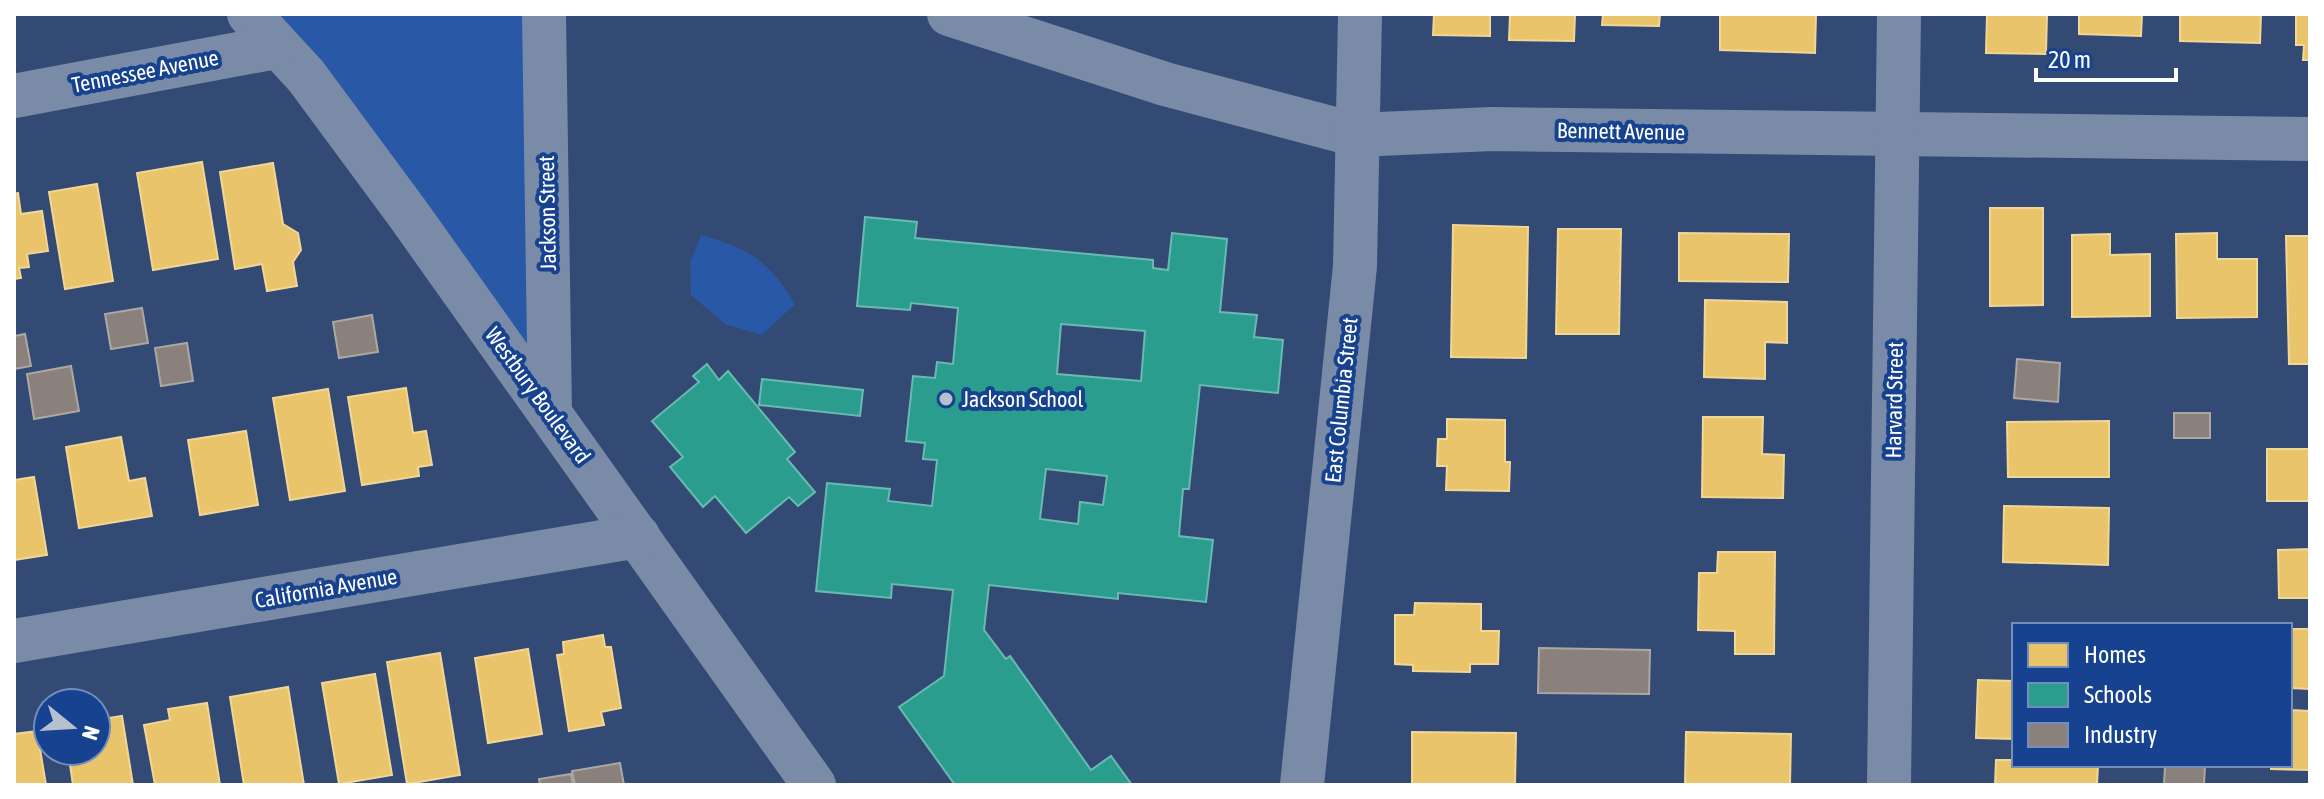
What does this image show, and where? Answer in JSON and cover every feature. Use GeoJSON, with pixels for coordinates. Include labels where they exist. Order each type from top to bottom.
{"type":"FeatureCollection","features":[{"type":"Feature","properties":{"kind":"street","name":"Jackson Street"},"geometry":{"type":"LineString","coordinates":[[544,14],[550,412]]}},
{"type":"Feature","properties":{"kind":"street","name":"Bennett Avenue"},"geometry":{"type":"LineString","coordinates":[[949,14],[1165,84],[1357,135],[1492,129],[2310,139]]}},
{"type":"Feature","properties":{"kind":"street","name":"East Columbia Street"},"geometry":{"type":"LineString","coordinates":[[1302,785],[1355,266],[1360,14]]}},
{"type":"Feature","properties":{"kind":"street","name":"Harvard Street"},"geometry":{"type":"LineString","coordinates":[[1889,785],[1899,14]]}},
{"type":"Feature","properties":{"kind":"street","name":"Westbury Boulevard"},"geometry":{"type":"LineString","coordinates":[[263,30],[306,76],[550,412],[814,785]]}},
{"type":"Feature","properties":{"kind":"street","name":"Tennessee Avenue"},"geometry":{"type":"LineString","coordinates":[[14,96],[263,30]]}},
{"type":"Feature","properties":{"kind":"street","name":"California Avenue"},"geometry":{"type":"LineString","coordinates":[[14,641],[638,536]]}},
{"type":"Feature","properties":{"kind":"shaded area"},"geometry":{"type":"Polygon","coordinates":[[[249,14],[544,14],[550,412],[249,14]]]}},
{"type":"Feature","properties":{"kind":"shaded area"},"geometry":{"type":"Polygon","coordinates":[[[701,235],[745,251],[767,267],[786,289],[795,304],[762,335],[725,324],[691,295],[690,263],[701,235]]]}},
{"type":"Feature","properties":{"kind":"building: Homes"},"geometry":{"type":"Polygon","coordinates":[[[1434,14],[1490,14],[1490,36],[1433,35],[1434,14]]]}},
{"type":"Feature","properties":{"kind":"building: Homes"},"geometry":{"type":"Polygon","coordinates":[[[1510,14],[1575,14],[1574,41],[1509,40],[1510,14]]]}},
{"type":"Feature","properties":{"kind":"building: Homes"},"geometry":{"type":"Polygon","coordinates":[[[1603,14],[1660,14],[1659,26],[1602,25],[1603,14]]]}},
{"type":"Feature","properties":{"kind":"building: Homes"},"geometry":{"type":"Polygon","coordinates":[[[1720,14],[1816,14],[1815,53],[1720,50],[1720,14]]]}},
{"type":"Feature","properties":{"kind":"building: Homes"},"geometry":{"type":"Polygon","coordinates":[[[1987,14],[2047,14],[2046,54],[1986,53],[1987,14]]]}},
{"type":"Feature","properties":{"kind":"building: Homes"},"geometry":{"type":"Polygon","coordinates":[[[2079,14],[2142,14],[2141,36],[2079,34],[2079,14]]]}},
{"type":"Feature","properties":{"kind":"building: Homes"},"geometry":{"type":"Polygon","coordinates":[[[2180,14],[2261,14],[2260,43],[2180,41],[2180,14]]]}},
{"type":"Feature","properties":{"kind":"building: Homes"},"geometry":{"type":"Polygon","coordinates":[[[2296,14],[2310,14],[2310,60],[2303,60],[2304,45],[2296,45],[2296,14]]]}},
{"type":"Feature","properties":{"kind":"building: Homes"},"geometry":{"type":"Polygon","coordinates":[[[202,162],[218,259],[153,270],[137,173],[202,162]]]}},
{"type":"Feature","properties":{"kind":"building: Homes"},"geometry":{"type":"Polygon","coordinates":[[[273,163],[283,224],[298,233],[301,250],[293,262],[297,286],[267,291],[262,264],[235,269],[220,172],[273,163]]]}},
{"type":"Feature","properties":{"kind":"building: Homes"},"geometry":{"type":"Polygon","coordinates":[[[97,184],[113,281],[65,289],[49,192],[97,184]]]}},
{"type":"Feature","properties":{"kind":"building: Homes"},"geometry":{"type":"Polygon","coordinates":[[[18,193],[21,214],[42,211],[48,251],[27,254],[29,267],[19,268],[21,278],[14,279],[14,194],[18,193]]]}},
{"type":"Feature","properties":{"kind":"building: Homes"},"geometry":{"type":"Polygon","coordinates":[[[1990,208],[2043,208],[2043,305],[1990,306],[1990,208]]]}},
{"type":"Feature","properties":{"kind":"building: Homes"},"geometry":{"type":"Polygon","coordinates":[[[1453,225],[1528,227],[1526,358],[1451,357],[1453,225]]]}},
{"type":"Feature","properties":{"kind":"building: Homes"},"geometry":{"type":"Polygon","coordinates":[[[1558,229],[1621,229],[1619,334],[1556,334],[1558,229]]]}},
{"type":"Feature","properties":{"kind":"building: Homes"},"geometry":{"type":"Polygon","coordinates":[[[1679,233],[1789,234],[1788,282],[1679,281],[1679,233]]]}},
{"type":"Feature","properties":{"kind":"building: Homes"},"geometry":{"type":"Polygon","coordinates":[[[2217,233],[2217,259],[2257,259],[2257,317],[2177,318],[2176,234],[2217,233]]]}},
{"type":"Feature","properties":{"kind":"building: Homes"},"geometry":{"type":"Polygon","coordinates":[[[2110,234],[2110,255],[2150,254],[2150,316],[2072,317],[2072,235],[2110,234]]]}},
{"type":"Feature","properties":{"kind":"building: Homes"},"geometry":{"type":"Polygon","coordinates":[[[2286,236],[2310,236],[2310,364],[2289,364],[2286,236]]]}},
{"type":"Feature","properties":{"kind":"building: Homes"},"geometry":{"type":"Polygon","coordinates":[[[1705,300],[1787,302],[1787,343],[1765,342],[1765,379],[1704,377],[1705,300]]]}},
{"type":"Feature","properties":{"kind":"building: Homes"},"geometry":{"type":"Polygon","coordinates":[[[406,388],[413,433],[426,431],[432,465],[418,467],[419,476],[362,485],[348,397],[406,388]]]}},
{"type":"Feature","properties":{"kind":"building: Homes"},"geometry":{"type":"Polygon","coordinates":[[[328,389],[345,491],[290,500],[273,398],[328,389]]]}},
{"type":"Feature","properties":{"kind":"building: Homes"},"geometry":{"type":"Polygon","coordinates":[[[1703,417],[1763,417],[1762,454],[1784,455],[1783,498],[1702,497],[1703,417]]]}},
{"type":"Feature","properties":{"kind":"building: Homes"},"geometry":{"type":"Polygon","coordinates":[[[1447,419],[1505,420],[1505,462],[1510,462],[1509,491],[1446,490],[1447,466],[1437,466],[1438,439],[1447,439],[1447,419]]]}},
{"type":"Feature","properties":{"kind":"building: Homes"},"geometry":{"type":"Polygon","coordinates":[[[2109,421],[2109,477],[2008,477],[2007,422],[2109,421]]]}},
{"type":"Feature","properties":{"kind":"building: Homes"},"geometry":{"type":"Polygon","coordinates":[[[246,431],[258,505],[200,515],[188,440],[246,431]]]}},
{"type":"Feature","properties":{"kind":"building: Homes"},"geometry":{"type":"Polygon","coordinates":[[[121,437],[129,481],[145,478],[152,516],[79,528],[66,447],[121,437]]]}},
{"type":"Feature","properties":{"kind":"building: Homes"},"geometry":{"type":"Polygon","coordinates":[[[2267,449],[2310,449],[2310,501],[2267,501],[2267,449]]]}},
{"type":"Feature","properties":{"kind":"building: Homes"},"geometry":{"type":"Polygon","coordinates":[[[34,477],[47,555],[14,560],[14,480],[34,477]]]}},
{"type":"Feature","properties":{"kind":"building: Homes"},"geometry":{"type":"Polygon","coordinates":[[[2004,506],[2109,508],[2108,565],[2003,562],[2004,506]]]}},
{"type":"Feature","properties":{"kind":"building: Homes"},"geometry":{"type":"Polygon","coordinates":[[[2310,549],[2310,598],[2279,598],[2278,550],[2310,549]]]}},
{"type":"Feature","properties":{"kind":"building: Homes"},"geometry":{"type":"Polygon","coordinates":[[[1718,552],[1775,552],[1774,654],[1735,654],[1735,631],[1698,630],[1699,573],[1717,573],[1718,552]]]}},
{"type":"Feature","properties":{"kind":"building: Homes"},"geometry":{"type":"Polygon","coordinates":[[[1415,603],[1481,604],[1481,631],[1499,631],[1498,664],[1470,664],[1470,672],[1413,671],[1413,665],[1395,664],[1395,615],[1414,615],[1415,603]]]}},
{"type":"Feature","properties":{"kind":"building: Homes"},"geometry":{"type":"Polygon","coordinates":[[[2292,629],[2310,629],[2310,689],[2292,688],[2292,629]]]}},
{"type":"Feature","properties":{"kind":"building: Homes"},"geometry":{"type":"Polygon","coordinates":[[[603,635],[605,647],[611,647],[621,708],[601,712],[604,725],[569,731],[557,655],[564,654],[563,642],[603,635]]]}},
{"type":"Feature","properties":{"kind":"building: Homes"},"geometry":{"type":"Polygon","coordinates":[[[528,649],[542,734],[488,743],[475,658],[528,649]]]}},
{"type":"Feature","properties":{"kind":"building: Homes"},"geometry":{"type":"Polygon","coordinates":[[[440,653],[460,775],[407,784],[387,662],[440,653]]]}},
{"type":"Feature","properties":{"kind":"building: Homes"},"geometry":{"type":"Polygon","coordinates":[[[375,674],[392,775],[339,784],[322,683],[375,674]]]}},
{"type":"Feature","properties":{"kind":"building: Homes"},"geometry":{"type":"Polygon","coordinates":[[[1978,680],[2012,681],[2012,739],[1976,738],[1978,680]]]}},
{"type":"Feature","properties":{"kind":"building: Homes"},"geometry":{"type":"Polygon","coordinates":[[[288,687],[304,785],[244,785],[230,697],[288,687]]]}},
{"type":"Feature","properties":{"kind":"building: Homes"},"geometry":{"type":"Polygon","coordinates":[[[207,703],[220,785],[155,785],[144,725],[170,720],[168,709],[207,703]]]}},
{"type":"Feature","properties":{"kind":"building: Homes"},"geometry":{"type":"Polygon","coordinates":[[[2292,710],[2310,711],[2310,770],[2271,769],[2292,767],[2292,710]]]}},
{"type":"Feature","properties":{"kind":"building: Homes"},"geometry":{"type":"Polygon","coordinates":[[[122,716],[133,785],[73,785],[70,767],[112,767],[112,718],[122,716]]]}},
{"type":"Feature","properties":{"kind":"building: Homes"},"geometry":{"type":"Polygon","coordinates":[[[32,732],[32,767],[43,767],[46,785],[14,785],[14,734],[32,732]]]}},
{"type":"Feature","properties":{"kind":"building: Homes"},"geometry":{"type":"Polygon","coordinates":[[[1412,732],[1516,733],[1515,785],[1412,785],[1412,732]]]}},
{"type":"Feature","properties":{"kind":"building: Homes"},"geometry":{"type":"Polygon","coordinates":[[[1686,732],[1791,734],[1790,785],[1685,785],[1686,732]]]}},
{"type":"Feature","properties":{"kind":"building: Homes"},"geometry":{"type":"Polygon","coordinates":[[[1996,760],[2012,760],[2012,767],[2098,767],[2097,785],[1995,785],[1996,760]]]}},
{"type":"Feature","properties":{"kind":"building: Schools"},"geometry":{"type":"Polygon","coordinates":[[[865,217],[917,222],[915,238],[1153,260],[1153,268],[1168,270],[1172,233],[1227,239],[1220,312],[1257,315],[1254,337],[1283,340],[1278,393],[1200,385],[1189,489],[1183,489],[1179,536],[1213,540],[1206,602],[1118,593],[1118,599],[989,585],[984,630],[1006,659],[1010,656],[1091,770],[1111,756],[1132,785],[955,785],[899,707],[944,676],[953,590],[892,584],[891,598],[816,591],[827,483],[890,489],[888,501],[932,506],[937,460],[923,459],[925,443],[906,441],[913,376],[935,378],[937,362],[953,364],[958,308],[911,303],[910,310],[857,306],[865,217]],[[1061,324],[1057,374],[1141,381],[1145,331],[1061,324]],[[1046,469],[1040,519],[1078,524],[1080,502],[1103,505],[1107,476],[1046,469]]]}},
{"type":"Feature","properties":{"kind":"building: Schools"},"geometry":{"type":"Polygon","coordinates":[[[707,364],[719,380],[728,371],[795,452],[787,459],[815,492],[798,506],[789,497],[746,533],[715,496],[703,507],[670,467],[683,457],[652,421],[699,382],[693,376],[707,364]]]}},
{"type":"Feature","properties":{"kind":"building: Schools"},"geometry":{"type":"Polygon","coordinates":[[[762,379],[863,390],[860,416],[759,405],[762,379]]]}},
{"type":"Feature","properties":{"kind":"building: Industry"},"geometry":{"type":"Polygon","coordinates":[[[142,308],[148,343],[111,349],[105,314],[142,308]]]}},
{"type":"Feature","properties":{"kind":"building: Industry"},"geometry":{"type":"Polygon","coordinates":[[[372,315],[378,352],[339,358],[333,322],[372,315]]]}},
{"type":"Feature","properties":{"kind":"building: Industry"},"geometry":{"type":"Polygon","coordinates":[[[25,334],[31,366],[14,369],[14,336],[25,334]]]}},
{"type":"Feature","properties":{"kind":"building: Industry"},"geometry":{"type":"Polygon","coordinates":[[[187,343],[193,381],[161,386],[155,348],[187,343]]]}},
{"type":"Feature","properties":{"kind":"building: Industry"},"geometry":{"type":"Polygon","coordinates":[[[2017,359],[2060,363],[2058,402],[2014,398],[2017,359]]]}},
{"type":"Feature","properties":{"kind":"building: Industry"},"geometry":{"type":"Polygon","coordinates":[[[71,366],[79,411],[34,419],[27,374],[71,366]]]}},
{"type":"Feature","properties":{"kind":"building: Industry"},"geometry":{"type":"Polygon","coordinates":[[[2174,413],[2210,413],[2210,438],[2174,438],[2174,413]]]}},
{"type":"Feature","properties":{"kind":"building: Industry"},"geometry":{"type":"Polygon","coordinates":[[[1539,648],[1650,650],[1649,694],[1538,693],[1539,648]]]}},
{"type":"Feature","properties":{"kind":"building: Industry"},"geometry":{"type":"Polygon","coordinates":[[[620,763],[624,785],[575,785],[572,771],[620,763]]]}},
{"type":"Feature","properties":{"kind":"building: Industry"},"geometry":{"type":"Polygon","coordinates":[[[2165,767],[2205,767],[2204,785],[2164,785],[2165,767]]]}},
{"type":"Feature","properties":{"kind":"building: Industry"},"geometry":{"type":"Polygon","coordinates":[[[571,774],[573,785],[540,785],[539,779],[571,774]]]}},
{"type":"Feature","properties":{"kind":"place","name":"Jackson School"},"geometry":{"type":"Point","coordinates":[946,399]}}]}
